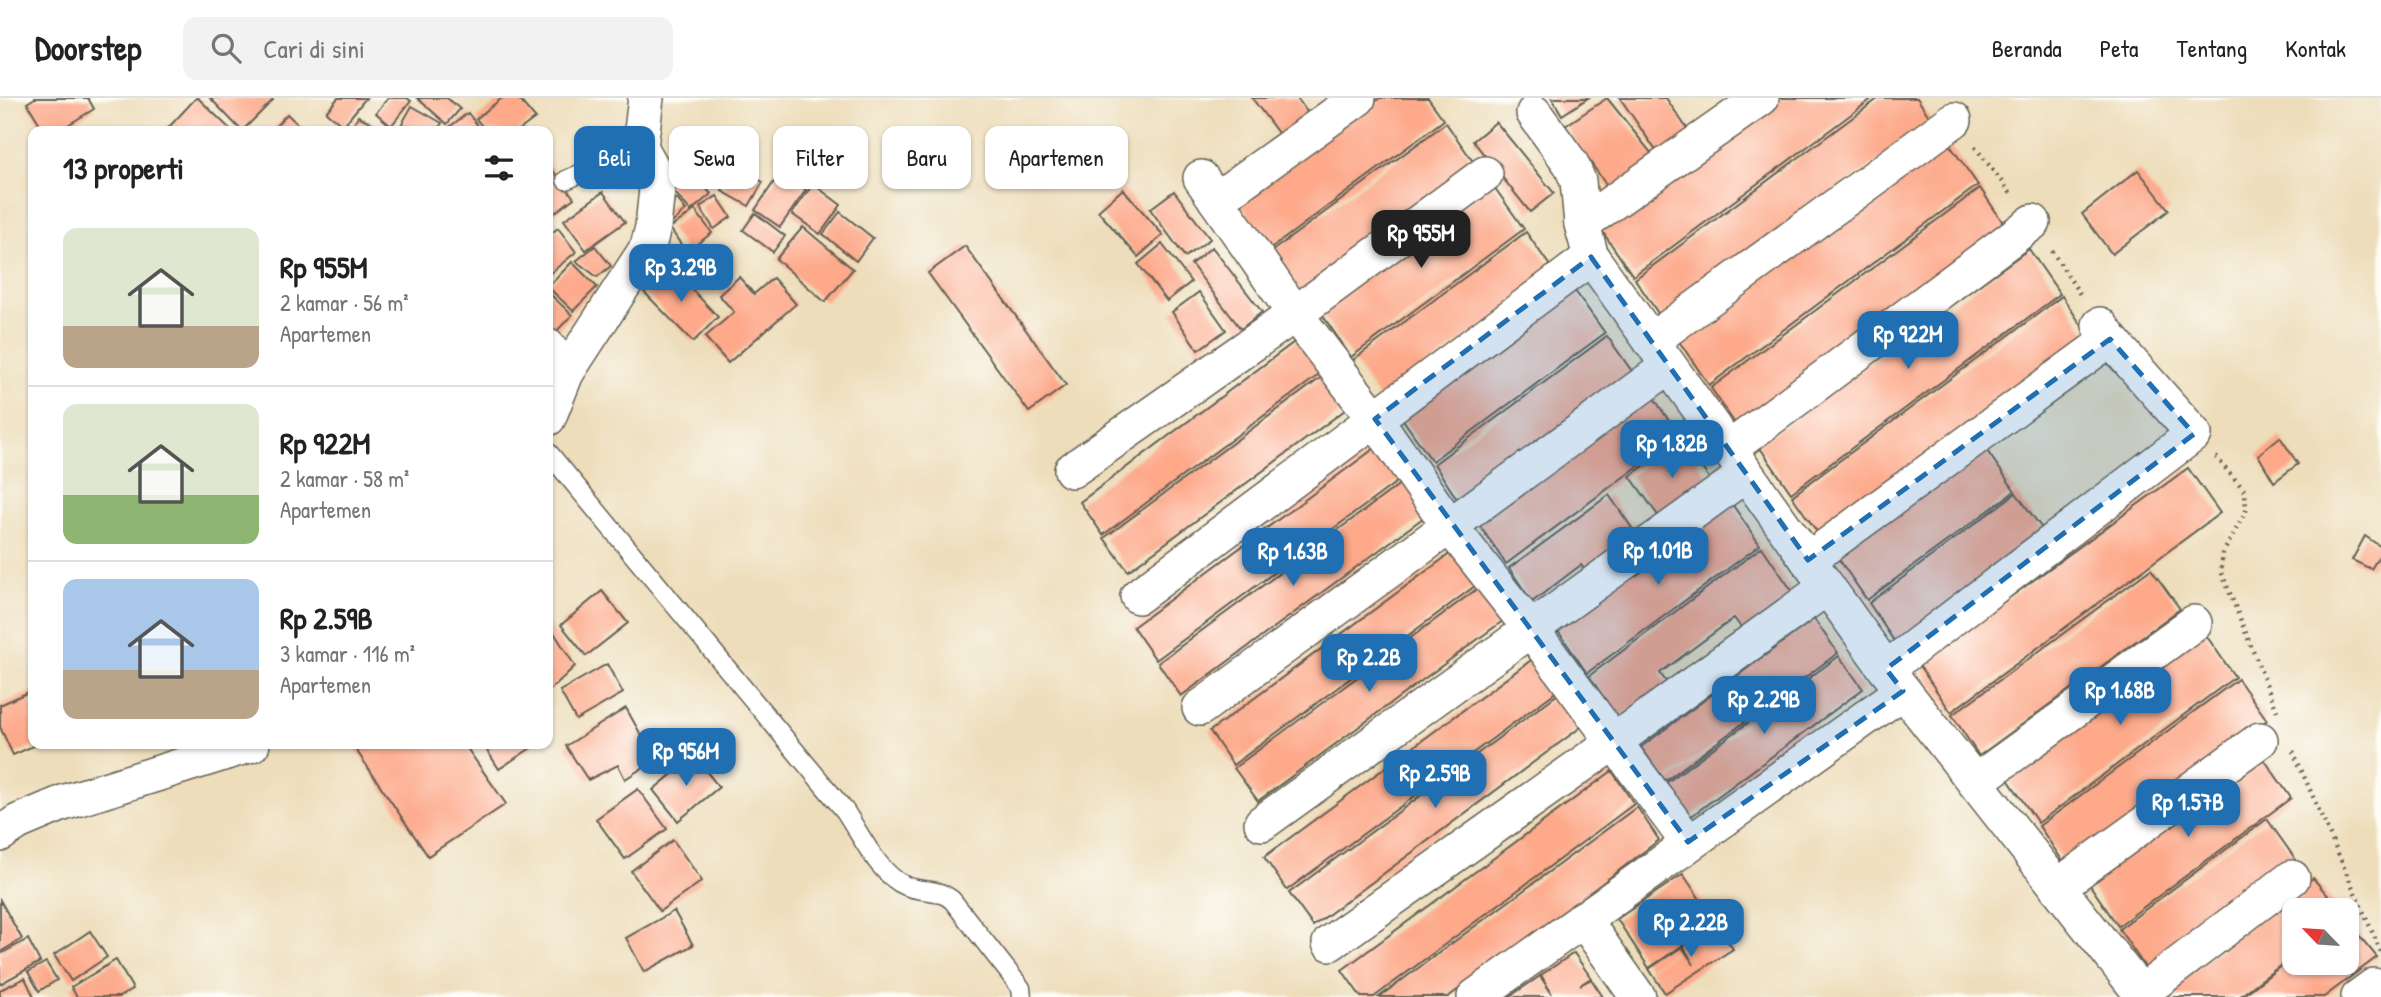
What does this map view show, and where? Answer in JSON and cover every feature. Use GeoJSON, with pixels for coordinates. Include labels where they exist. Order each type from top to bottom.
{"type":"FeatureCollection","features":[{"type":"Feature","properties":{"kind":"street"},"geometry":{"type":"LineString","coordinates":[[643,126],[646,98]]}},
{"type":"Feature","properties":{"kind":"street"},"geometry":{"type":"LineString","coordinates":[[1358,98],[1209,189],[1295,314],[1375,419],[1449,525],[1530,628],[1688,842]]}},
{"type":"Feature","properties":{"kind":"street"},"geometry":{"type":"LineString","coordinates":[[1583,224],[1761,98]]}},
{"type":"Feature","properties":{"kind":"street"},"geometry":{"type":"LineString","coordinates":[[1534,113],[1570,164],[1580,190],[1583,224],[1591,257],[1895,680],[2142,995],[2292,878]]}},
{"type":"Feature","properties":{"kind":"street"},"geometry":{"type":"LineString","coordinates":[[1200,708],[1449,525],[1954,120]]}},
{"type":"Feature","properties":{"kind":"street"},"geometry":{"type":"LineString","coordinates":[[553,386],[557,360],[648,247],[658,179],[655,174]]}},
{"type":"Feature","properties":{"kind":"street"},"geometry":{"type":"LineString","coordinates":[[1072,470],[1295,314],[1485,174]]}},
{"type":"Feature","properties":{"kind":"street"},"geometry":{"type":"LineString","coordinates":[[1262,823],[1530,628],[2033,222]]}},
{"type":"Feature","properties":{"kind":"street"},"geometry":{"type":"LineString","coordinates":[[1138,596],[1591,257]]}},
{"type":"Feature","properties":{"kind":"street"},"geometry":{"type":"LineString","coordinates":[[1330,943],[1615,741],[2105,332],[2194,433],[1895,680],[1688,842],[1475,997]]}},
{"type":"Feature","properties":{"kind":"street"},"geometry":{"type":"LineString","coordinates":[[1975,782],[2194,623]]}},
{"type":"Feature","properties":{"kind":"street"},"geometry":{"type":"LineString","coordinates":[[2057,887],[2277,733]]}},
{"type":"Feature","properties":{"kind":"street"},"geometry":{"type":"LineString","coordinates":[[0,834],[18,822],[63,803],[236,749]]}},
{"type":"Feature","properties":{"kind":"street"},"geometry":{"type":"LineString","coordinates":[[1583,919],[1638,997]]}},
{"type":"Feature","properties":{"kind":"lane"},"geometry":{"type":"LineString","coordinates":[[566,180],[574,176]]}},
{"type":"Feature","properties":{"kind":"lane"},"geometry":{"type":"LineString","coordinates":[[553,458],[845,811],[887,875],[910,888],[937,891],[952,900],[1021,988],[1022,997]]}},
{"type":"Feature","properties":{"kind":"path"},"geometry":{"type":"LineString","coordinates":[[2194,433],[2245,491],[2246,511],[2223,553],[2221,572],[2277,733],[2372,979]]}},
{"type":"Feature","properties":{"kind":"highlighted area"},"geometry":{"type":"Polygon","coordinates":[[[1591,257],[1808,560],[2110,339],[2194,434],[1886,669],[1903,691],[1688,842],[1375,419],[1591,257]]]}},
{"type":"Feature","properties":{"kind":"building"},"geometry":{"type":"Polygon","coordinates":[[[35,98],[88,98],[94,109],[66,126],[41,126],[27,103],[35,98]]]}},
{"type":"Feature","properties":{"kind":"building"},"geometry":{"type":"Polygon","coordinates":[[[198,98],[227,126],[170,126],[198,98]]]}},
{"type":"Feature","properties":{"kind":"building"},"geometry":{"type":"Polygon","coordinates":[[[210,98],[272,98],[247,126],[237,126],[210,98]]]}},
{"type":"Feature","properties":{"kind":"building"},"geometry":{"type":"Polygon","coordinates":[[[338,98],[366,98],[343,126],[326,112],[338,98]]]}},
{"type":"Feature","properties":{"kind":"building"},"geometry":{"type":"Polygon","coordinates":[[[388,98],[407,98],[411,101],[391,126],[376,113],[388,98]]]}},
{"type":"Feature","properties":{"kind":"building"},"geometry":{"type":"Polygon","coordinates":[[[417,98],[447,98],[460,109],[447,124],[417,98]]]}},
{"type":"Feature","properties":{"kind":"building"},"geometry":{"type":"Polygon","coordinates":[[[502,98],[518,98],[535,118],[525,126],[482,126],[476,119],[502,98]]]}},
{"type":"Feature","properties":{"kind":"building"},"geometry":{"type":"Polygon","coordinates":[[[1252,98],[1297,98],[1310,116],[1281,137],[1252,98]]]}},
{"type":"Feature","properties":{"kind":"building"},"geometry":{"type":"Polygon","coordinates":[[[1380,98],[1428,98],[1444,120],[1270,249],[1238,200],[1380,98]]]}},
{"type":"Feature","properties":{"kind":"building"},"geometry":{"type":"Polygon","coordinates":[[[1552,98],[1588,98],[1562,115],[1552,98]]]}},
{"type":"Feature","properties":{"kind":"building"},"geometry":{"type":"Polygon","coordinates":[[[1607,98],[1656,159],[1610,190],[1565,126],[1607,98]]]}},
{"type":"Feature","properties":{"kind":"building"},"geometry":{"type":"Polygon","coordinates":[[[1620,98],[1666,98],[1692,136],[1661,158],[1620,98]]]}},
{"type":"Feature","properties":{"kind":"building"},"geometry":{"type":"Polygon","coordinates":[[[1780,98],[1873,98],[1633,276],[1600,228],[1780,98]]]}},
{"type":"Feature","properties":{"kind":"building"},"geometry":{"type":"Polygon","coordinates":[[[1879,98],[1917,98],[1932,121],[1662,319],[1635,279],[1879,98]]]}},
{"type":"Feature","properties":{"kind":"building"},"geometry":{"type":"Polygon","coordinates":[[[412,106],[442,123],[440,126],[401,126],[412,106]]]}},
{"type":"Feature","properties":{"kind":"building"},"geometry":{"type":"Polygon","coordinates":[[[468,113],[478,126],[451,126],[468,113]]]}},
{"type":"Feature","properties":{"kind":"building"},"geometry":{"type":"Polygon","coordinates":[[[287,114],[300,126],[276,126],[287,114]]]}},
{"type":"Feature","properties":{"kind":"building"},"geometry":{"type":"Polygon","coordinates":[[[358,116],[378,126],[353,126],[358,116]]]}},
{"type":"Feature","properties":{"kind":"building"},"geometry":{"type":"Polygon","coordinates":[[[1496,122],[1554,193],[1530,212],[1473,141],[1496,122]]]}},
{"type":"Feature","properties":{"kind":"building"},"geometry":{"type":"Polygon","coordinates":[[[1446,123],[1474,163],[1299,292],[1272,251],[1446,123]]]}},
{"type":"Feature","properties":{"kind":"building"},"geometry":{"type":"Polygon","coordinates":[[[1947,141],[1978,185],[1709,385],[1676,337],[1947,141]]]}},
{"type":"Feature","properties":{"kind":"building"},"geometry":{"type":"Polygon","coordinates":[[[2138,170],[2169,210],[2112,254],[2082,214],[2138,170]]]}},
{"type":"Feature","properties":{"kind":"building"},"geometry":{"type":"Polygon","coordinates":[[[553,171],[574,198],[553,214],[553,171]]]}},
{"type":"Feature","properties":{"kind":"building"},"geometry":{"type":"Polygon","coordinates":[[[773,183],[773,189],[806,190],[780,227],[755,210],[773,183]]]}},
{"type":"Feature","properties":{"kind":"building"},"geometry":{"type":"Polygon","coordinates":[[[1492,184],[1524,229],[1351,357],[1319,310],[1492,184]]]}},
{"type":"Feature","properties":{"kind":"building"},"geometry":{"type":"Polygon","coordinates":[[[1980,188],[2008,230],[1738,428],[1711,388],[1980,188]]]}},
{"type":"Feature","properties":{"kind":"building"},"geometry":{"type":"Polygon","coordinates":[[[671,189],[707,189],[711,194],[691,211],[671,189]]]}},
{"type":"Feature","properties":{"kind":"building"},"geometry":{"type":"Polygon","coordinates":[[[723,189],[759,189],[749,206],[722,191],[723,189]]]}},
{"type":"Feature","properties":{"kind":"building"},"geometry":{"type":"Polygon","coordinates":[[[810,189],[820,189],[841,205],[820,234],[792,214],[810,189]]]}},
{"type":"Feature","properties":{"kind":"building"},"geometry":{"type":"Polygon","coordinates":[[[1123,189],[1163,235],[1138,257],[1098,211],[1123,189]]]}},
{"type":"Feature","properties":{"kind":"building"},"geometry":{"type":"Polygon","coordinates":[[[1174,191],[1210,239],[1185,257],[1150,209],[1174,191]]]}},
{"type":"Feature","properties":{"kind":"building"},"geometry":{"type":"Polygon","coordinates":[[[603,192],[625,222],[586,250],[564,220],[603,192]]]}},
{"type":"Feature","properties":{"kind":"building"},"geometry":{"type":"Polygon","coordinates":[[[717,196],[731,217],[714,229],[700,207],[717,196]]]}},
{"type":"Feature","properties":{"kind":"building"},"geometry":{"type":"Polygon","coordinates":[[[677,199],[686,210],[672,223],[663,212],[677,199]]]}},
{"type":"Feature","properties":{"kind":"building"},"geometry":{"type":"Polygon","coordinates":[[[695,210],[712,233],[686,252],[670,228],[695,210]]]}},
{"type":"Feature","properties":{"kind":"building"},"geometry":{"type":"Polygon","coordinates":[[[840,212],[873,238],[856,261],[823,234],[840,212]]]}},
{"type":"Feature","properties":{"kind":"building"},"geometry":{"type":"Polygon","coordinates":[[[755,213],[785,236],[773,252],[743,230],[755,213]]]}},
{"type":"Feature","properties":{"kind":"building"},"geometry":{"type":"Polygon","coordinates":[[[803,227],[853,269],[825,302],[776,259],[803,227]]]}},
{"type":"Feature","properties":{"kind":"building"},"geometry":{"type":"Polygon","coordinates":[[[558,228],[576,252],[553,271],[553,232],[558,228]]]}},
{"type":"Feature","properties":{"kind":"building"},"geometry":{"type":"Polygon","coordinates":[[[1526,232],[1555,273],[1380,401],[1353,360],[1526,232]]]}},
{"type":"Feature","properties":{"kind":"building"},"geometry":{"type":"Polygon","coordinates":[[[1162,244],[1191,282],[1167,301],[1138,264],[1162,244]]]}},
{"type":"Feature","properties":{"kind":"building"},"geometry":{"type":"Polygon","coordinates":[[[595,246],[611,266],[597,277],[576,261],[595,246]]]}},
{"type":"Feature","properties":{"kind":"building"},"geometry":{"type":"Polygon","coordinates":[[[965,246],[1066,385],[1029,412],[928,273],[965,246]]]}},
{"type":"Feature","properties":{"kind":"building"},"geometry":{"type":"Polygon","coordinates":[[[1212,247],[1262,312],[1241,329],[1191,264],[1212,247]]]}},
{"type":"Feature","properties":{"kind":"building"},"geometry":{"type":"Polygon","coordinates":[[[2029,249],[2060,294],[1791,493],[1758,445],[2029,249]]]}},
{"type":"Feature","properties":{"kind":"building"},"geometry":{"type":"Polygon","coordinates":[[[572,262],[597,287],[573,311],[553,292],[553,282],[572,262]]]}},
{"type":"Feature","properties":{"kind":"building"},"geometry":{"type":"Polygon","coordinates":[[[670,266],[718,317],[693,342],[644,292],[670,266]]]}},
{"type":"Feature","properties":{"kind":"building"},"geometry":{"type":"Polygon","coordinates":[[[739,277],[754,294],[773,278],[796,304],[728,363],[705,337],[734,312],[719,295],[739,277]]]}},
{"type":"Feature","properties":{"kind":"building"},"geometry":{"type":"Polygon","coordinates":[[[1573,288],[1605,333],[1432,461],[1399,414],[1573,288]]]}},
{"type":"Feature","properties":{"kind":"building"},"geometry":{"type":"Polygon","coordinates":[[[1199,292],[1226,330],[1198,350],[1172,312],[1199,292]]]}},
{"type":"Feature","properties":{"kind":"building"},"geometry":{"type":"Polygon","coordinates":[[[2062,296],[2090,338],[1820,536],[1792,496],[2062,296]]]}},
{"type":"Feature","properties":{"kind":"building"},"geometry":{"type":"Polygon","coordinates":[[[553,297],[572,315],[553,335],[553,297]]]}},
{"type":"Feature","properties":{"kind":"building"},"geometry":{"type":"Polygon","coordinates":[[[1607,336],[1636,377],[1461,505],[1434,464],[1607,336]]]}},
{"type":"Feature","properties":{"kind":"building"},"geometry":{"type":"Polygon","coordinates":[[[1301,337],[1324,371],[1103,535],[1080,502],[1301,337]]]}},
{"type":"Feature","properties":{"kind":"building"},"geometry":{"type":"Polygon","coordinates":[[[1326,374],[1349,407],[1128,571],[1104,538],[1326,374]]]}},
{"type":"Feature","properties":{"kind":"building"},"geometry":{"type":"Polygon","coordinates":[[[1650,392],[1679,436],[1506,564],[1475,519],[1650,392]]]}},
{"type":"Feature","properties":{"kind":"building"},"geometry":{"type":"Polygon","coordinates":[[[2280,437],[2298,464],[2274,482],[2258,455],[2280,437]]]}},
{"type":"Feature","properties":{"kind":"building"},"geometry":{"type":"Polygon","coordinates":[[[1681,439],[1714,485],[1662,521],[1630,476],[1681,439]]]}},
{"type":"Feature","properties":{"kind":"building"},"geometry":{"type":"Polygon","coordinates":[[[1379,445],[1402,478],[1156,660],[1133,627],[1379,445]]]}},
{"type":"Feature","properties":{"kind":"building"},"geometry":{"type":"Polygon","coordinates":[[[1983,445],[2015,491],[1867,600],[1834,552],[1983,445]]]}},
{"type":"Feature","properties":{"kind":"building"},"geometry":{"type":"Polygon","coordinates":[[[2188,468],[2220,513],[1951,712],[1918,664],[2188,468]]]}},
{"type":"Feature","properties":{"kind":"building"},"geometry":{"type":"Polygon","coordinates":[[[1404,481],[1427,515],[1181,696],[1158,663],[1404,481]]]}},
{"type":"Feature","properties":{"kind":"building"},"geometry":{"type":"Polygon","coordinates":[[[2016,493],[2046,534],[1896,644],[1869,603],[2016,493]]]}},
{"type":"Feature","properties":{"kind":"building"},"geometry":{"type":"Polygon","coordinates":[[[1609,495],[1641,541],[1590,577],[1581,565],[1532,602],[1509,568],[1609,495]]]}},
{"type":"Feature","properties":{"kind":"building"},"geometry":{"type":"Polygon","coordinates":[[[1730,501],[1760,545],[1587,673],[1556,628],[1730,501]]]}},
{"type":"Feature","properties":{"kind":"building"},"geometry":{"type":"Polygon","coordinates":[[[2365,536],[2381,547],[2381,553],[2371,569],[2352,560],[2365,536]]]}},
{"type":"Feature","properties":{"kind":"building"},"geometry":{"type":"Polygon","coordinates":[[[1762,547],[1794,594],[1743,630],[1734,618],[1660,673],[1667,683],[1618,718],[1589,676],[1762,547]]]}},
{"type":"Feature","properties":{"kind":"building"},"geometry":{"type":"Polygon","coordinates":[[[1455,550],[1479,583],[1233,765],[1210,731],[1455,550]]]}},
{"type":"Feature","properties":{"kind":"building"},"geometry":{"type":"Polygon","coordinates":[[[2151,569],[2180,609],[1979,756],[1952,715],[2151,569]]]}},
{"type":"Feature","properties":{"kind":"building"},"geometry":{"type":"Polygon","coordinates":[[[1481,586],[1504,620],[1258,801],[1234,768],[1481,586]]]}},
{"type":"Feature","properties":{"kind":"building"},"geometry":{"type":"Polygon","coordinates":[[[602,591],[628,623],[586,656],[561,625],[602,591]]]}},
{"type":"Feature","properties":{"kind":"building"},"geometry":{"type":"Polygon","coordinates":[[[1814,619],[1838,653],[1665,781],[1641,747],[1814,619]]]}},
{"type":"Feature","properties":{"kind":"building"},"geometry":{"type":"Polygon","coordinates":[[[553,631],[575,666],[553,687],[553,631]]]}},
{"type":"Feature","properties":{"kind":"building"},"geometry":{"type":"Polygon","coordinates":[[[2203,631],[2235,677],[2038,823],[2005,775],[2203,631]]]}},
{"type":"Feature","properties":{"kind":"building"},"geometry":{"type":"Polygon","coordinates":[[[1839,656],[1863,689],[1690,817],[1666,783],[1839,656]]]}},
{"type":"Feature","properties":{"kind":"building"},"geometry":{"type":"Polygon","coordinates":[[[1534,658],[1557,691],[1287,890],[1264,857],[1534,658]]]}},
{"type":"Feature","properties":{"kind":"building"},"geometry":{"type":"Polygon","coordinates":[[[607,664],[623,693],[576,720],[560,691],[607,664]]]}},
{"type":"Feature","properties":{"kind":"building"},"geometry":{"type":"Polygon","coordinates":[[[2238,679],[2267,720],[2066,866],[2039,826],[2238,679]]]}},
{"type":"Feature","properties":{"kind":"building"},"geometry":{"type":"Polygon","coordinates":[[[28,692],[28,748],[13,755],[0,727],[0,705],[28,692]]]}},
{"type":"Feature","properties":{"kind":"building"},"geometry":{"type":"Polygon","coordinates":[[[1558,694],[1581,727],[1313,926],[1289,893],[1558,694]]]}},
{"type":"Feature","properties":{"kind":"building"},"geometry":{"type":"Polygon","coordinates":[[[626,708],[655,760],[625,779],[618,765],[588,780],[566,746],[626,708]]]}},
{"type":"Feature","properties":{"kind":"building"},"geometry":{"type":"Polygon","coordinates":[[[355,749],[468,749],[506,804],[428,856],[355,749]]]}},
{"type":"Feature","properties":{"kind":"building"},"geometry":{"type":"Polygon","coordinates":[[[486,749],[529,749],[499,769],[486,749]]]}},
{"type":"Feature","properties":{"kind":"building"},"geometry":{"type":"Polygon","coordinates":[[[2259,752],[2291,798],[2118,926],[2085,878],[2259,752]]]}},
{"type":"Feature","properties":{"kind":"building"},"geometry":{"type":"Polygon","coordinates":[[[694,756],[719,787],[678,821],[653,790],[694,756]]]}},
{"type":"Feature","properties":{"kind":"building"},"geometry":{"type":"Polygon","coordinates":[[[1612,771],[1634,804],[1374,997],[1361,997],[1342,970],[1612,771]]]}},
{"type":"Feature","properties":{"kind":"building"},"geometry":{"type":"Polygon","coordinates":[[[638,789],[667,829],[625,859],[596,819],[638,789]]]}},
{"type":"Feature","properties":{"kind":"building"},"geometry":{"type":"Polygon","coordinates":[[[1637,807],[1659,840],[1588,894],[1448,997],[1379,997],[1637,807]]]}},
{"type":"Feature","properties":{"kind":"building"},"geometry":{"type":"Polygon","coordinates":[[[2267,819],[2296,860],[2147,970],[2119,929],[2267,819]]]}},
{"type":"Feature","properties":{"kind":"building"},"geometry":{"type":"Polygon","coordinates":[[[673,840],[702,881],[660,911],[631,871],[673,840]]]}},
{"type":"Feature","properties":{"kind":"building"},"geometry":{"type":"Polygon","coordinates":[[[1683,874],[1716,923],[1649,968],[1617,919],[1683,874]]]}},
{"type":"Feature","properties":{"kind":"building"},"geometry":{"type":"Polygon","coordinates":[[[2313,878],[2330,898],[2287,898],[2313,878]]]}},
{"type":"Feature","properties":{"kind":"building"},"geometry":{"type":"Polygon","coordinates":[[[0,900],[22,939],[0,952],[0,900]]]}},
{"type":"Feature","properties":{"kind":"building"},"geometry":{"type":"Polygon","coordinates":[[[2282,902],[2282,964],[2239,997],[2165,997],[2162,993],[2282,902]]]}},
{"type":"Feature","properties":{"kind":"building"},"geometry":{"type":"Polygon","coordinates":[[[674,911],[693,945],[644,972],[626,938],[674,911]]]}},
{"type":"Feature","properties":{"kind":"building"},"geometry":{"type":"Polygon","coordinates":[[[1716,924],[1733,949],[1665,993],[1649,969],[1682,947],[1694,965],[1683,946],[1716,924]]]}},
{"type":"Feature","properties":{"kind":"building"},"geometry":{"type":"Polygon","coordinates":[[[90,931],[107,957],[71,981],[54,955],[90,931]]]}},
{"type":"Feature","properties":{"kind":"building"},"geometry":{"type":"Polygon","coordinates":[[[2359,935],[2377,957],[2359,971],[2359,935]]]}},
{"type":"Feature","properties":{"kind":"building"},"geometry":{"type":"Polygon","coordinates":[[[28,939],[40,962],[0,984],[0,954],[28,939]]]}},
{"type":"Feature","properties":{"kind":"building"},"geometry":{"type":"Polygon","coordinates":[[[1574,953],[1591,978],[1580,985],[1591,979],[1603,997],[1509,997],[1540,976],[1552,994],[1541,975],[1574,953]]]}},
{"type":"Feature","properties":{"kind":"building"},"geometry":{"type":"Polygon","coordinates":[[[116,960],[133,989],[119,997],[77,997],[71,987],[116,960]]]}},
{"type":"Feature","properties":{"kind":"building"},"geometry":{"type":"Polygon","coordinates":[[[46,962],[57,980],[39,991],[28,972],[46,962]]]}},
{"type":"Feature","properties":{"kind":"building"},"geometry":{"type":"Polygon","coordinates":[[[2282,965],[2282,975],[2353,975],[2324,997],[2241,997],[2282,965]]]}},
{"type":"Feature","properties":{"kind":"building"},"geometry":{"type":"Polygon","coordinates":[[[25,978],[34,997],[0,997],[0,990],[25,978]]]}}]}
